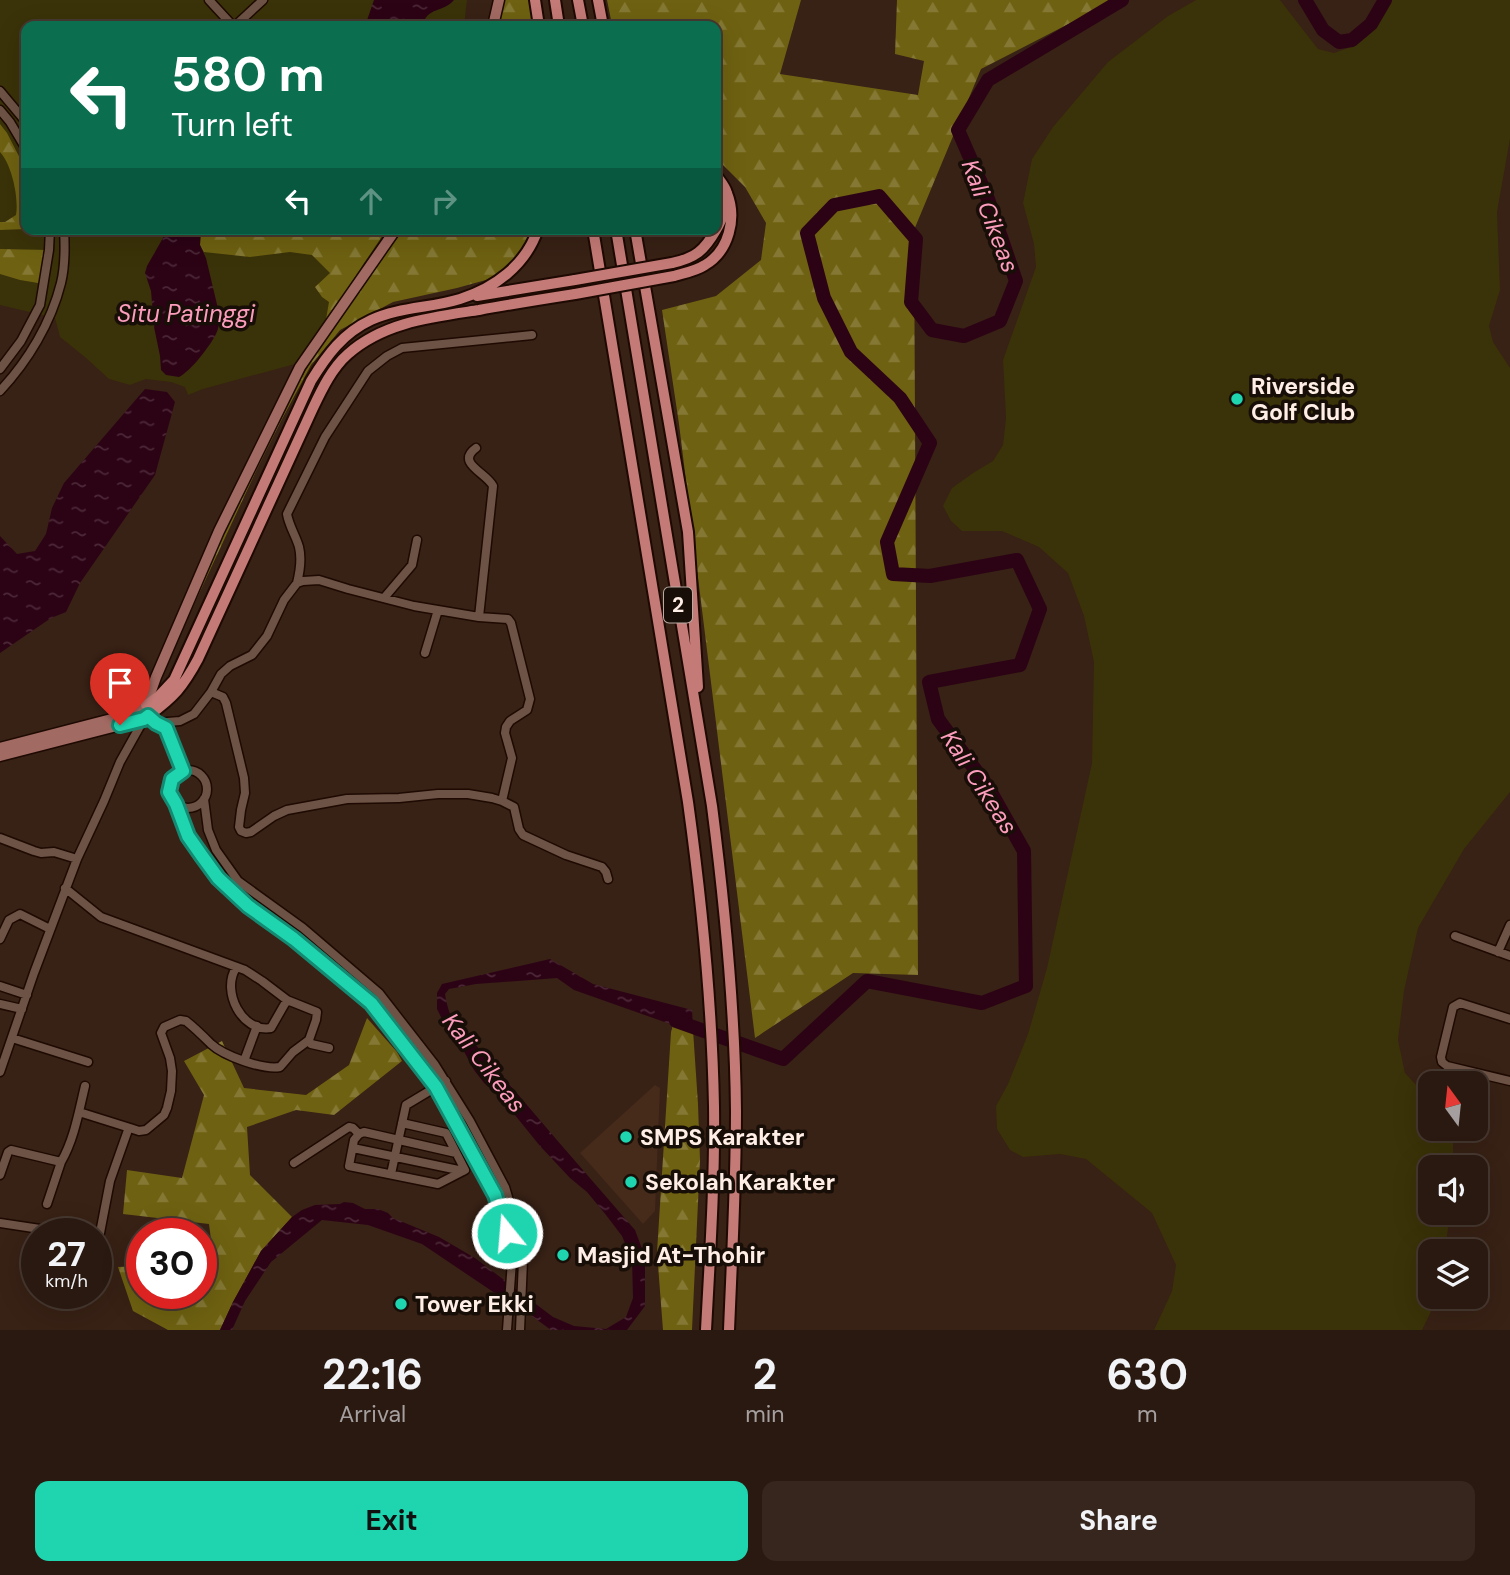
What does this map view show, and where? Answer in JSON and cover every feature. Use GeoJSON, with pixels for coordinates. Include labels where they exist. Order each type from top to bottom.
{"type":"FeatureCollection","features":[{"type":"Feature","properties":{"kind":"highway"},"geometry":{"type":"LineString","coordinates":[[535,0],[538,21]]}},
{"type":"Feature","properties":{"kind":"highway"},"geometry":{"type":"LineString","coordinates":[[555,0],[558,21]]}},
{"type":"Feature","properties":{"kind":"highway"},"geometry":{"type":"LineString","coordinates":[[579,0],[582,21]]}},
{"type":"Feature","properties":{"kind":"highway"},"geometry":{"type":"LineString","coordinates":[[597,0],[602,21]]}},
{"type":"Feature","properties":{"kind":"highway"},"geometry":{"type":"LineString","coordinates":[[149,716],[176,694],[188,678],[313,408],[335,368],[347,354],[369,338],[396,326],[674,276],[705,265],[716,256],[726,241],[732,222],[732,206],[721,182]]}},
{"type":"Feature","properties":{"kind":"highway"},"geometry":{"type":"LineString","coordinates":[[721,202],[721,220]]}},
{"type":"Feature","properties":{"kind":"highway"},"geometry":{"type":"LineString","coordinates":[[460,299],[507,275],[523,259],[535,235]]}},
{"type":"Feature","properties":{"kind":"highway","name":"2"},"geometry":{"type":"LineString","coordinates":[[594,235],[688,802],[699,886],[708,974],[713,1070],[713,1185],[706,1330]]}},
{"type":"Feature","properties":{"kind":"highway","name":"2"},"geometry":{"type":"LineString","coordinates":[[617,235],[702,748],[724,901],[731,981],[734,1071],[735,1196],[729,1330]]}},
{"type":"Feature","properties":{"kind":"highway"},"geometry":{"type":"LineString","coordinates":[[636,235],[688,531],[702,748]]}},
{"type":"Feature","properties":{"kind":"highway"},"geometry":{"type":"LineString","coordinates":[[149,716],[159,696],[174,680],[305,394],[324,360],[344,337],[371,320],[394,312],[687,260],[710,242],[714,235]]}},
{"type":"Feature","properties":{"kind":"main road"},"geometry":{"type":"LineString","coordinates":[[494,21],[499,0]]}},
{"type":"Feature","properties":{"kind":"main road"},"geometry":{"type":"LineString","coordinates":[[149,716],[156,677],[219,531],[300,367],[392,235]]}},
{"type":"Feature","properties":{"kind":"main road"},"geometry":{"type":"LineString","coordinates":[[0,748],[136,712],[149,716]]}},
{"type":"Feature","properties":{"kind":"main road"},"geometry":{"type":"LineString","coordinates":[[0,756],[149,716]]}},
{"type":"Feature","properties":{"kind":"street"},"geometry":{"type":"LineString","coordinates":[[209,0],[229,21]]}},
{"type":"Feature","properties":{"kind":"street"},"geometry":{"type":"LineString","coordinates":[[240,21],[263,0]]}},
{"type":"Feature","properties":{"kind":"street"},"geometry":{"type":"LineString","coordinates":[[0,91],[21,116]]}},
{"type":"Feature","properties":{"kind":"street"},"geometry":{"type":"LineString","coordinates":[[0,110],[21,141]]}},
{"type":"Feature","properties":{"kind":"street"},"geometry":{"type":"LineString","coordinates":[[0,369],[21,341],[40,305],[50,235]]}},
{"type":"Feature","properties":{"kind":"street"},"geometry":{"type":"LineString","coordinates":[[0,391],[35,346],[52,309],[62,282],[64,235]]}},
{"type":"Feature","properties":{"kind":"street"},"geometry":{"type":"LineString","coordinates":[[49,250],[64,252]]}},
{"type":"Feature","properties":{"kind":"street"},"geometry":{"type":"LineString","coordinates":[[149,716],[180,721],[194,715],[221,674],[251,655],[267,636],[284,600],[297,583],[300,569],[299,548],[287,514],[325,437],[368,371],[402,348],[532,335]]}},
{"type":"Feature","properties":{"kind":"street"},"geometry":{"type":"LineString","coordinates":[[476,448],[470,453],[470,463],[494,486],[479,617]]}},
{"type":"Feature","properties":{"kind":"street"},"geometry":{"type":"LineString","coordinates":[[384,598],[412,567],[416,540]]}},
{"type":"Feature","properties":{"kind":"street"},"geometry":{"type":"LineString","coordinates":[[297,583],[319,580],[438,610],[510,621],[530,699],[527,710],[510,721],[506,727],[505,733],[512,758],[502,801]]}},
{"type":"Feature","properties":{"kind":"street"},"geometry":{"type":"LineString","coordinates":[[425,653],[438,610]]}},
{"type":"Feature","properties":{"kind":"street"},"geometry":{"type":"LineString","coordinates":[[211,692],[223,697],[226,703],[244,779],[245,793],[239,827],[241,831],[251,832],[287,810],[347,799],[468,794],[492,798],[514,807],[523,835],[566,855],[602,867],[608,879]]}},
{"type":"Feature","properties":{"kind":"street"},"geometry":{"type":"LineString","coordinates":[[149,716],[166,728],[183,771]]}},
{"type":"Feature","properties":{"kind":"street"},"geometry":{"type":"LineString","coordinates":[[0,1072],[77,859],[120,762],[149,716]]}},
{"type":"Feature","properties":{"kind":"street"},"geometry":{"type":"LineString","coordinates":[[507,1330],[512,1261],[507,1233],[495,1195],[436,1087],[371,1003],[294,939],[248,906],[218,878],[188,836],[169,792],[175,775],[192,770],[203,778],[207,791],[204,799],[208,830],[216,850],[238,881],[303,928],[379,993],[446,1082],[505,1187],[518,1231],[523,1261],[520,1329]]}},
{"type":"Feature","properties":{"kind":"street"},"geometry":{"type":"LineString","coordinates":[[176,804],[189,808],[204,799]]}},
{"type":"Feature","properties":{"kind":"street"},"geometry":{"type":"LineString","coordinates":[[0,838],[41,853],[54,852],[77,859]]}},
{"type":"Feature","properties":{"kind":"street"},"geometry":{"type":"LineString","coordinates":[[65,888],[101,917],[245,970],[287,1000],[317,1012],[309,1040],[293,1052],[280,1067],[273,1068],[253,1065],[214,1046],[186,1021],[170,1023],[161,1033],[172,1071],[171,1091],[164,1115],[146,1130],[139,1131],[79,1112]]}},
{"type":"Feature","properties":{"kind":"street"},"geometry":{"type":"LineString","coordinates":[[0,939],[9,920],[20,914],[50,929]]}},
{"type":"Feature","properties":{"kind":"street"},"geometry":{"type":"LineString","coordinates":[[1499,951],[1510,925]]}},
{"type":"Feature","properties":{"kind":"street"},"geometry":{"type":"LineString","coordinates":[[1455,936],[1510,956]]}},
{"type":"Feature","properties":{"kind":"street"},"geometry":{"type":"LineString","coordinates":[[236,968],[230,982],[233,999],[238,1011],[257,1026],[263,1029],[271,1028],[287,1000]]}},
{"type":"Feature","properties":{"kind":"street"},"geometry":{"type":"LineString","coordinates":[[0,986],[27,995]]}},
{"type":"Feature","properties":{"kind":"street"},"geometry":{"type":"LineString","coordinates":[[371,1003],[379,993]]}},
{"type":"Feature","properties":{"kind":"street"},"geometry":{"type":"LineString","coordinates":[[1510,1019],[1460,1003],[1455,1004],[1441,1057],[1447,1066],[1510,1081]]}},
{"type":"Feature","properties":{"kind":"street"},"geometry":{"type":"LineString","coordinates":[[0,1004],[23,1009]]}},
{"type":"Feature","properties":{"kind":"street"},"geometry":{"type":"LineString","coordinates":[[244,1061],[257,1026]]}},
{"type":"Feature","properties":{"kind":"street"},"geometry":{"type":"LineString","coordinates":[[12,1038],[88,1062]]}},
{"type":"Feature","properties":{"kind":"street"},"geometry":{"type":"LineString","coordinates":[[309,1040],[311,1044],[329,1048]]}},
{"type":"Feature","properties":{"kind":"street"},"geometry":{"type":"LineString","coordinates":[[391,1174],[406,1105],[446,1082]]}},
{"type":"Feature","properties":{"kind":"street"},"geometry":{"type":"LineString","coordinates":[[47,1204],[79,1112],[85,1086]]}},
{"type":"Feature","properties":{"kind":"street"},"geometry":{"type":"LineString","coordinates":[[461,1130],[470,1121]]}},
{"type":"Feature","properties":{"kind":"street"},"geometry":{"type":"LineString","coordinates":[[402,1123],[446,1133],[465,1170],[463,1171]]}},
{"type":"Feature","properties":{"kind":"street"},"geometry":{"type":"LineString","coordinates":[[294,1163],[349,1126],[359,1134]]}},
{"type":"Feature","properties":{"kind":"street"},"geometry":{"type":"LineString","coordinates":[[103,1218],[110,1181],[130,1128]]}},
{"type":"Feature","properties":{"kind":"street"},"geometry":{"type":"LineString","coordinates":[[456,1153],[364,1132],[354,1140],[349,1166],[438,1184],[463,1171]]}},
{"type":"Feature","properties":{"kind":"street"},"geometry":{"type":"LineString","coordinates":[[353,1148],[463,1171]]}},
{"type":"Feature","properties":{"kind":"street"},"geometry":{"type":"LineString","coordinates":[[0,1175],[11,1150],[61,1162]]}},
{"type":"Feature","properties":{"kind":"street"},"geometry":{"type":"LineString","coordinates":[[0,1223],[21,1226]]}},
{"type":"Feature","properties":{"kind":"shaded area"},"geometry":{"type":"Polygon","coordinates":[[[0,0],[467,0],[465,21],[21,21],[21,235],[384,235],[325,325],[295,364],[188,395],[185,387],[171,382],[146,379],[130,385],[109,379],[60,337],[55,318],[0,305],[0,0]]]}},
{"type":"Feature","properties":{"kind":"shaded area","name":"Riverside Golf Club"},"geometry":{"type":"Polygon","coordinates":[[[1196,0],[1280,0],[1318,49],[1334,53],[1348,48],[1371,31],[1390,0],[1510,0],[1510,139],[1497,212],[1500,290],[1489,326],[1493,342],[1510,368],[1510,792],[1464,849],[1418,928],[1404,991],[1398,1040],[1405,1073],[1418,1087],[1418,1141],[1453,1141],[1453,1155],[1418,1155],[1418,1225],[1448,1225],[1447,1239],[1418,1239],[1418,1309],[1432,1309],[1422,1330],[1154,1330],[1172,1291],[1176,1265],[1152,1213],[1086,1159],[1060,1154],[1023,1157],[1010,1150],[997,1129],[996,1106],[1028,1034],[1047,968],[1092,763],[1094,662],[1084,616],[1068,573],[1039,547],[1002,531],[962,531],[951,521],[943,506],[952,488],[993,461],[1003,445],[1006,418],[1003,360],[1036,267],[1034,244],[1023,203],[1032,159],[1053,127],[1108,62],[1168,16],[1196,0]]]}},
{"type":"Feature","properties":{"kind":"shaded area","name":"Sekolah Karakter"},"geometry":{"type":"Polygon","coordinates":[[[655,1085],[660,1088],[655,1211],[643,1224],[580,1153],[655,1085]]]}},
{"type":"Feature","properties":{"kind":"green space"},"geometry":{"type":"Polygon","coordinates":[[[503,0],[532,0],[535,21],[497,21],[503,0]]]}},
{"type":"Feature","properties":{"kind":"green space"},"geometry":{"type":"Polygon","coordinates":[[[607,0],[801,0],[780,74],[918,95],[924,61],[895,54],[897,0],[1115,0],[981,69],[914,230],[918,975],[853,973],[755,1038],[679,424],[662,310],[716,296],[761,260],[766,223],[745,187],[721,163],[721,21],[611,20],[607,0]]]}},
{"type":"Feature","properties":{"kind":"green space"},"geometry":{"type":"Polygon","coordinates":[[[0,124],[21,160],[21,229],[0,230],[0,222],[16,215],[17,208],[11,173],[0,152],[0,124]]]}},
{"type":"Feature","properties":{"kind":"green space"},"geometry":{"type":"Polygon","coordinates":[[[201,235],[383,235],[325,325],[329,302],[315,287],[330,273],[312,255],[290,252],[250,257],[204,252],[200,245],[201,235]]]}},
{"type":"Feature","properties":{"kind":"green space"},"geometry":{"type":"Polygon","coordinates":[[[398,235],[531,235],[526,249],[493,278],[393,302],[340,330],[311,365],[281,421],[162,669],[290,398],[321,344],[398,235]]]}},
{"type":"Feature","properties":{"kind":"green space"},"geometry":{"type":"Polygon","coordinates":[[[0,249],[49,250],[44,284],[0,274],[0,249]]]}},
{"type":"Feature","properties":{"kind":"green space"},"geometry":{"type":"Polygon","coordinates":[[[367,1018],[402,1061],[334,1115],[296,1110],[247,1127],[250,1175],[292,1217],[261,1251],[220,1330],[168,1330],[133,1311],[132,1309],[217,1309],[217,1218],[157,1218],[123,1214],[127,1170],[182,1178],[204,1095],[184,1061],[222,1041],[244,1088],[306,1095],[349,1065],[367,1018]]]}},
{"type":"Feature","properties":{"kind":"green space"},"geometry":{"type":"Polygon","coordinates":[[[673,1025],[693,1030],[698,1104],[700,1160],[692,1330],[663,1330],[657,1252],[673,1025]]]}},
{"type":"Feature","properties":{"kind":"green space"},"geometry":{"type":"Polygon","coordinates":[[[118,1267],[126,1267],[126,1290],[118,1267]]]}},
{"type":"Feature","properties":{"kind":"water"},"geometry":{"type":"Polygon","coordinates":[[[374,0],[454,0],[432,12],[424,21],[367,21],[374,0]]]}},
{"type":"Feature","properties":{"kind":"water","name":"Situ Patinggi"},"geometry":{"type":"Polygon","coordinates":[[[165,235],[201,235],[200,245],[206,258],[220,317],[217,332],[209,345],[179,377],[166,375],[161,370],[151,291],[145,273],[165,235]]]}},
{"type":"Feature","properties":{"kind":"water"},"geometry":{"type":"Polygon","coordinates":[[[145,389],[167,392],[175,402],[155,475],[80,583],[66,612],[51,618],[0,653],[0,536],[17,554],[35,551],[46,534],[52,508],[64,483],[145,389]]]}},
{"type":"Feature","properties":{"kind":"water"},"geometry":{"type":"Polygon","coordinates":[[[550,959],[593,984],[692,1010],[693,1030],[574,990],[557,978],[476,984],[449,989],[445,994],[450,1014],[456,1024],[635,1230],[645,1257],[645,1306],[627,1330],[551,1330],[422,1244],[368,1225],[322,1220],[271,1262],[245,1301],[232,1330],[220,1330],[261,1251],[292,1217],[315,1205],[344,1202],[365,1209],[378,1209],[439,1237],[475,1258],[553,1317],[574,1326],[606,1329],[626,1317],[633,1298],[632,1260],[622,1236],[587,1192],[570,1178],[501,1098],[484,1083],[461,1046],[448,1031],[437,1009],[437,993],[442,984],[550,959]]]}},
{"type":"Feature","properties":{"kind":"waterway","name":"Kali Cikeas"},"geometry":{"type":"LineString","coordinates":[[676,1021],[783,1059],[867,981],[982,1003],[1026,986],[1024,851],[988,787],[938,719],[929,682],[1020,665],[1040,609],[1017,560],[930,576],[893,574],[887,542],[930,443],[900,398],[851,352],[824,298],[807,233],[834,205],[879,196],[916,239],[911,302],[932,330],[964,336],[1000,321],[1016,281],[988,199],[958,130],[988,80],[1122,0]]}},
{"type":"Feature","properties":{"kind":"waterway","name":"Kali Cikeas"},"geometry":{"type":"LineString","coordinates":[[1305,0],[1323,30],[1339,42],[1352,40],[1371,24],[1385,0]]}},
{"type":"Feature","properties":{"kind":"place","name":"Riverside Golf Club"},"geometry":{"type":"Point","coordinates":[1237,399]}},
{"type":"Feature","properties":{"kind":"place","name":"SMPS Karakter"},"geometry":{"type":"Point","coordinates":[626,1137]}},
{"type":"Feature","properties":{"kind":"place","name":"Sekolah Karakter"},"geometry":{"type":"Point","coordinates":[631,1182]}},
{"type":"Feature","properties":{"kind":"place","name":"Masjid At-Thohir"},"geometry":{"type":"Point","coordinates":[563,1255]}},
{"type":"Feature","properties":{"kind":"place","name":"Tower Ekki"},"geometry":{"type":"Point","coordinates":[401,1304]}},
{"type":"Feature","properties":{"kind":"route"},"geometry":{"type":"LineString","coordinates":[[120,725],[148,716],[166,728],[183,771],[175,775],[169,792],[188,836],[218,878],[248,906],[294,939],[371,1003],[436,1087],[495,1195],[507,1233]]}}]}
